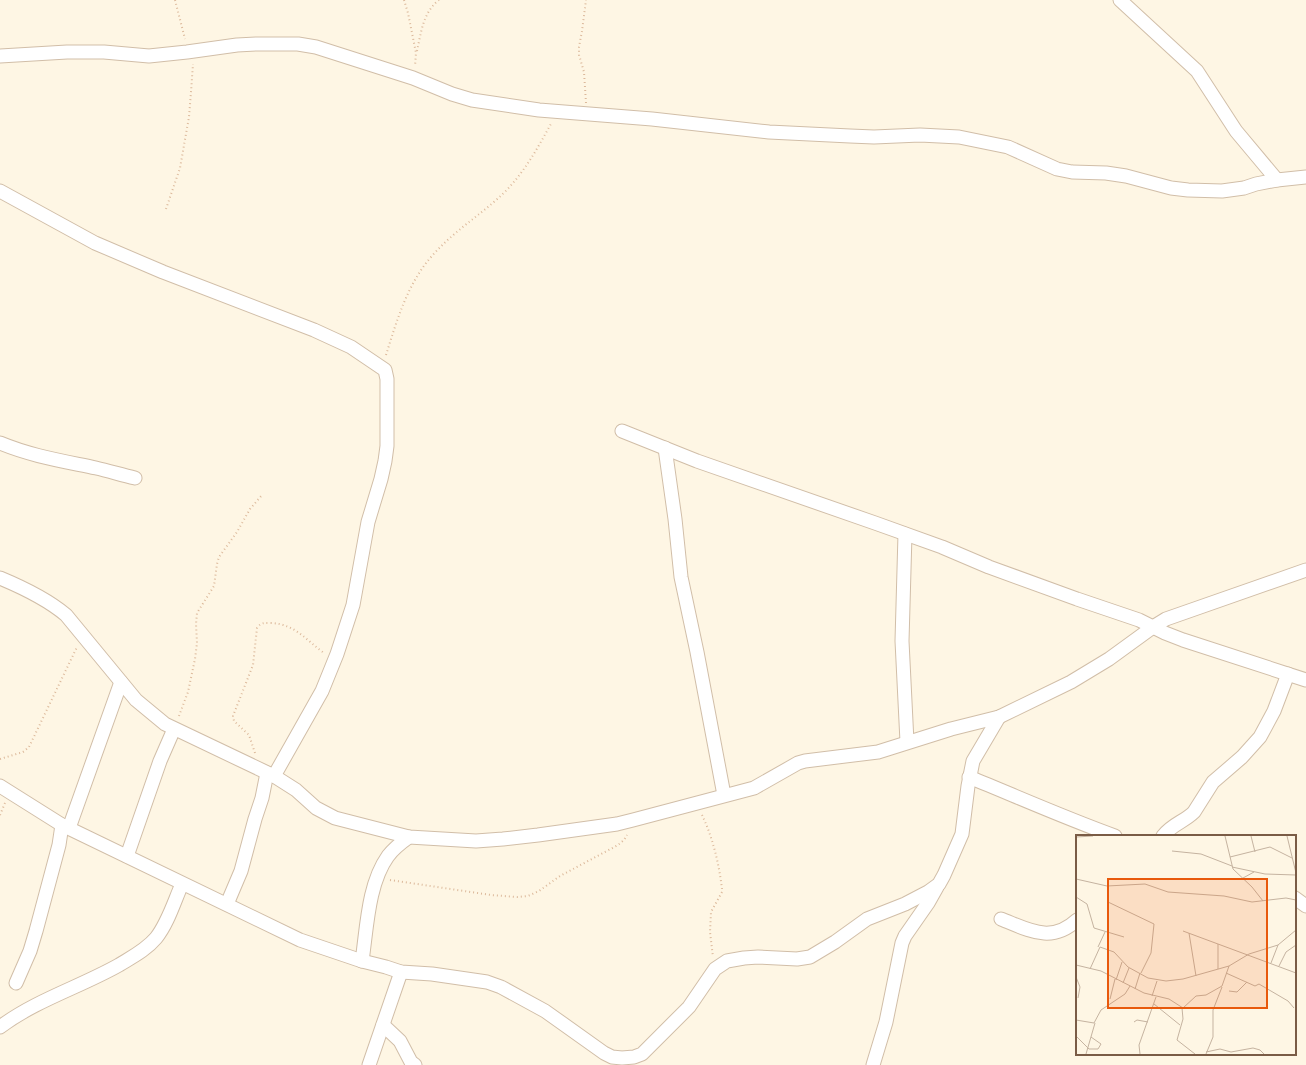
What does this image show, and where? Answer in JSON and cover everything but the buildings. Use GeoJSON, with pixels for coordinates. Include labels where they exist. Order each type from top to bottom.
{"type":"FeatureCollection","features":[{"type":"Feature","properties":{"kind":"street"},"geometry":{"type":"LineString","coordinates":[[1120,0],[1197,71],[1236,131],[1277,180]]}},
{"type":"Feature","properties":{"kind":"street"},"geometry":{"type":"LineString","coordinates":[[0,56],[67,52],[104,52],[149,56],[256,44],[306,45],[414,78],[439,90],[472,100],[538,110],[652,119],[769,132],[874,137],[920,135],[959,137],[1008,147],[1057,169],[1072,172],[1106,173],[1126,176],[1171,188],[1222,191],[1244,188],[1277,180],[1306,177]]}},
{"type":"Feature","properties":{"kind":"street"},"geometry":{"type":"LineString","coordinates":[[0,191],[95,243],[163,272],[314,330],[351,347],[386,372],[387,446],[385,461],[368,522],[353,605],[322,691],[267,772],[262,798],[241,871],[227,904]]}},
{"type":"Feature","properties":{"kind":"street"},"geometry":{"type":"LineString","coordinates":[[622,431],[736,475],[942,547],[988,567],[1139,620],[1183,640],[1306,680]]}},
{"type":"Feature","properties":{"kind":"street"},"geometry":{"type":"LineString","coordinates":[[0,443],[33,455],[97,468],[134,478]]}},
{"type":"Feature","properties":{"kind":"street"},"geometry":{"type":"LineString","coordinates":[[665,448],[681,577],[724,795]]}},
{"type":"Feature","properties":{"kind":"street"},"geometry":{"type":"LineString","coordinates":[[905,534],[902,641],[907,742]]}},
{"type":"Feature","properties":{"kind":"street"},"geometry":{"type":"LineString","coordinates":[[0,578],[20,586],[54,605],[66,615],[143,707],[165,724],[267,772],[296,790],[316,808],[335,818],[409,837],[449,840],[491,840],[617,824],[754,788],[798,763],[805,761],[878,752],[907,742],[999,717],[1071,682],[1109,659],[1166,619],[1306,570]]}},
{"type":"Feature","properties":{"kind":"street"},"geometry":{"type":"LineString","coordinates":[[1164,835],[1172,827],[1190,817],[1213,782],[1242,757],[1260,737],[1274,711],[1288,674]]}},
{"type":"Feature","properties":{"kind":"street"},"geometry":{"type":"LineString","coordinates":[[16,983],[30,951],[65,826],[121,682]]}},
{"type":"Feature","properties":{"kind":"street"},"geometry":{"type":"LineString","coordinates":[[873,1065],[886,1022],[902,943],[944,875],[962,834],[969,777],[973,761],[999,717]]}},
{"type":"Feature","properties":{"kind":"street"},"geometry":{"type":"LineString","coordinates":[[127,856],[160,761],[174,729]]}},
{"type":"Feature","properties":{"kind":"street"},"geometry":{"type":"LineString","coordinates":[[969,777],[1070,820],[1112,835]]}},
{"type":"Feature","properties":{"kind":"street"},"geometry":{"type":"LineString","coordinates":[[0,786],[65,826],[300,940],[362,961],[386,966],[401,972],[432,974],[487,982],[501,987],[545,1011],[615,1061],[629,1058],[641,1060],[689,1007],[715,969],[727,961],[758,957],[797,959],[810,957],[836,942],[867,918],[905,904],[928,892],[939,884]]}},
{"type":"Feature","properties":{"kind":"street"},"geometry":{"type":"LineString","coordinates":[[362,961],[369,911],[376,878],[389,855],[409,837]]}},
{"type":"Feature","properties":{"kind":"street"},"geometry":{"type":"LineString","coordinates":[[0,1027],[53,996],[102,974],[145,949],[160,932],[182,884]]}},
{"type":"Feature","properties":{"kind":"street"},"geometry":{"type":"LineString","coordinates":[[1296,899],[1306,906]]}},
{"type":"Feature","properties":{"kind":"street"},"geometry":{"type":"LineString","coordinates":[[1000,919],[1039,933],[1050,933],[1063,930],[1076,921]]}},
{"type":"Feature","properties":{"kind":"street"},"geometry":{"type":"LineString","coordinates":[[369,1065],[401,972]]}},
{"type":"Feature","properties":{"kind":"street"},"geometry":{"type":"LineString","coordinates":[[383,1025],[400,1041],[411,1062],[415,1065]]}},
{"type":"Feature","properties":{"kind":"path"},"geometry":{"type":"LineString","coordinates":[[166,209],[180,168],[192,92],[193,60],[184,37],[174,0]]}},
{"type":"Feature","properties":{"kind":"path"},"geometry":{"type":"LineString","coordinates":[[404,0],[416,53]]}},
{"type":"Feature","properties":{"kind":"path"},"geometry":{"type":"LineString","coordinates":[[414,78],[416,53],[422,28],[432,6],[439,0]]}},
{"type":"Feature","properties":{"kind":"path"},"geometry":{"type":"LineString","coordinates":[[586,0],[579,55],[584,72],[586,114]]}},
{"type":"Feature","properties":{"kind":"path"},"geometry":{"type":"LineString","coordinates":[[382,368],[402,306],[417,276],[447,239],[496,201],[511,185],[528,164],[558,112]]}},
{"type":"Feature","properties":{"kind":"path"},"geometry":{"type":"LineString","coordinates":[[174,729],[188,692],[195,659],[197,643],[197,613],[214,586],[219,557],[237,532],[250,509],[262,495]]}},
{"type":"Feature","properties":{"kind":"path"},"geometry":{"type":"LineString","coordinates":[[267,772],[249,735],[234,721],[233,718],[253,665],[257,628],[260,624],[264,623],[278,623],[290,627],[303,635],[314,646],[334,661]]}},
{"type":"Feature","properties":{"kind":"path"},"geometry":{"type":"LineString","coordinates":[[0,759],[23,752],[29,747],[82,635]]}},
{"type":"Feature","properties":{"kind":"path"},"geometry":{"type":"LineString","coordinates":[[696,803],[712,841],[717,859],[722,889],[722,892],[711,912],[710,932],[715,969]]}},
{"type":"Feature","properties":{"kind":"path"},"geometry":{"type":"LineString","coordinates":[[376,878],[491,895],[517,897],[528,896],[539,891],[560,876],[618,845],[624,840],[633,820]]}}]}
